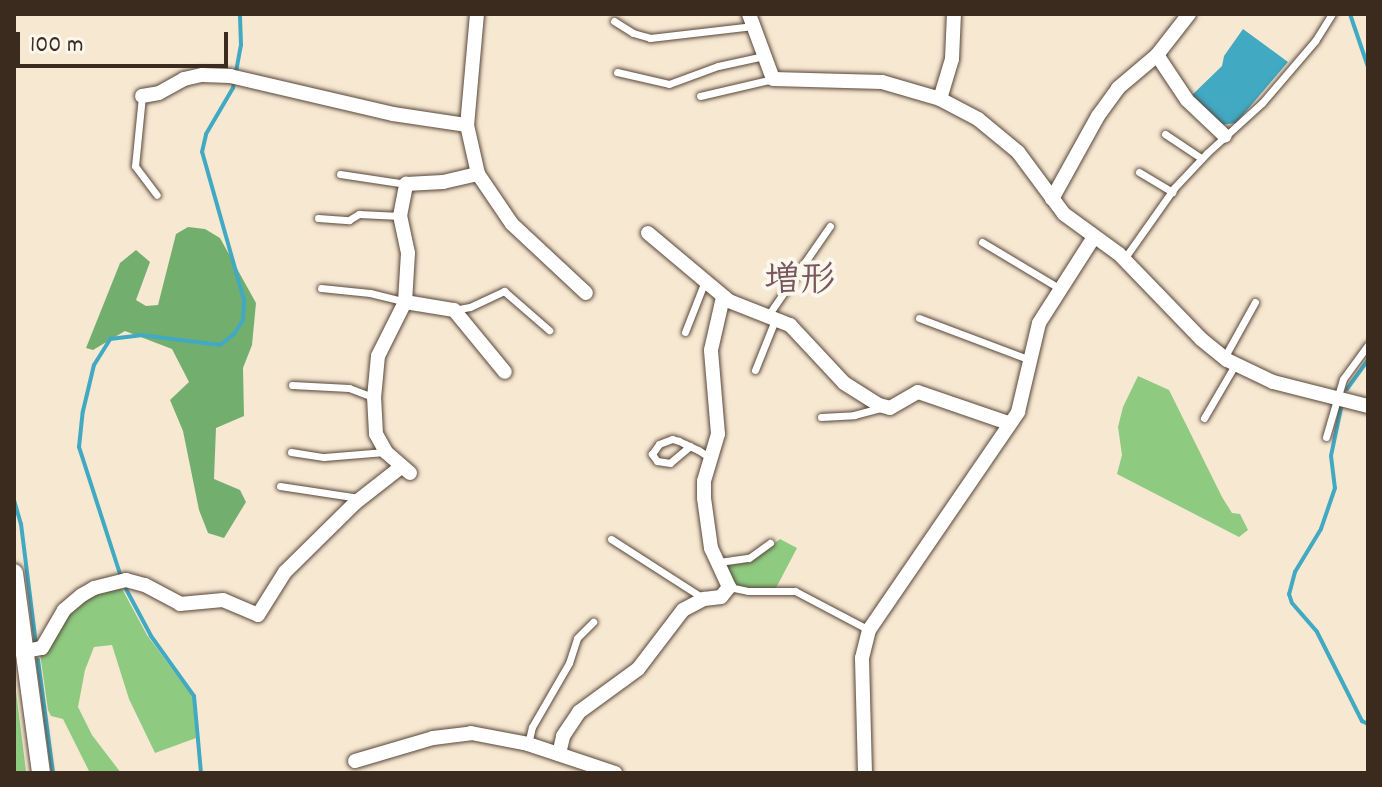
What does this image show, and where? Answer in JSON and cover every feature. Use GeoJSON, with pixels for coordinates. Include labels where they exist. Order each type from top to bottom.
{"type":"FeatureCollection","features":[{"type":"Feature","properties":{"kind":"street"},"geometry":{"type":"LineString","coordinates":[[477,14],[467,125],[478,174],[512,224],[586,293]]}},
{"type":"Feature","properties":{"kind":"street"},"geometry":{"type":"LineString","coordinates":[[940,99],[952,59],[954,14]]}},
{"type":"Feature","properties":{"kind":"street"},"geometry":{"type":"LineString","coordinates":[[1052,199],[1118,88],[1157,55],[1189,14]]}},
{"type":"Feature","properties":{"kind":"street"},"geometry":{"type":"LineString","coordinates":[[751,20],[773,79],[882,82],[940,99],[994,130],[1018,152],[1064,214],[1124,259],[1201,339],[1230,361],[1273,382],[1368,406]]}},
{"type":"Feature","properties":{"kind":"street"},"geometry":{"type":"LineString","coordinates":[[1157,55],[1187,100],[1225,136]]}},
{"type":"Feature","properties":{"kind":"street"},"geometry":{"type":"LineString","coordinates":[[142,96],[159,93],[184,79],[202,75],[234,77],[393,114],[467,125]]}},
{"type":"Feature","properties":{"kind":"street"},"geometry":{"type":"LineString","coordinates":[[26,651],[42,648],[64,610],[82,595],[94,588],[126,580],[180,604],[223,600],[258,615],[285,572],[361,498],[406,470],[386,452],[376,434],[374,398],[378,356],[405,302],[408,253],[400,216],[406,184],[443,182],[478,174]]}},
{"type":"Feature","properties":{"kind":"street"},"geometry":{"type":"LineString","coordinates":[[648,233],[723,297],[772,316],[801,334],[844,383],[883,407],[890,408],[918,392],[1008,423]]}},
{"type":"Feature","properties":{"kind":"street"},"geometry":{"type":"LineString","coordinates":[[865,773],[862,658],[869,630],[1022,404],[1039,323],[1094,237]]}},
{"type":"Feature","properties":{"kind":"street"},"geometry":{"type":"LineString","coordinates":[[559,754],[563,736],[579,712],[638,669],[683,610],[704,599],[721,597],[729,587],[711,548],[704,498],[718,423],[710,371],[711,350],[723,297]]}},
{"type":"Feature","properties":{"kind":"street"},"geometry":{"type":"LineString","coordinates":[[405,302],[454,310],[505,372]]}},
{"type":"Feature","properties":{"kind":"street"},"geometry":{"type":"LineString","coordinates":[[14,573],[41,773]]}},
{"type":"Feature","properties":{"kind":"street"},"geometry":{"type":"LineString","coordinates":[[355,761],[411,743],[471,733],[528,744],[615,773]]}},
{"type":"Feature","properties":{"kind":"lane"},"geometry":{"type":"LineString","coordinates":[[1124,259],[1172,192],[1201,158],[1262,103],[1315,41],[1332,14]]}},
{"type":"Feature","properties":{"kind":"lane"},"geometry":{"type":"LineString","coordinates":[[614,21],[633,33],[650,38],[751,20]]}},
{"type":"Feature","properties":{"kind":"lane"},"geometry":{"type":"LineString","coordinates":[[617,72],[669,84],[718,66],[764,56]]}},
{"type":"Feature","properties":{"kind":"lane"},"geometry":{"type":"LineString","coordinates":[[700,96],[773,79]]}},
{"type":"Feature","properties":{"kind":"lane"},"geometry":{"type":"LineString","coordinates":[[142,96],[135,166],[157,195]]}},
{"type":"Feature","properties":{"kind":"lane"},"geometry":{"type":"LineString","coordinates":[[1165,134],[1201,158]]}},
{"type":"Feature","properties":{"kind":"lane"},"geometry":{"type":"LineString","coordinates":[[1139,172],[1172,192]]}},
{"type":"Feature","properties":{"kind":"lane"},"geometry":{"type":"LineString","coordinates":[[340,174],[406,184]]}},
{"type":"Feature","properties":{"kind":"lane"},"geometry":{"type":"LineString","coordinates":[[318,218],[349,220],[359,214],[400,216]]}},
{"type":"Feature","properties":{"kind":"lane"},"geometry":{"type":"LineString","coordinates":[[755,370],[772,316],[830,226]]}},
{"type":"Feature","properties":{"kind":"lane"},"geometry":{"type":"LineString","coordinates":[[982,242],[1059,288]]}},
{"type":"Feature","properties":{"kind":"lane"},"geometry":{"type":"LineString","coordinates":[[685,332],[705,281]]}},
{"type":"Feature","properties":{"kind":"lane"},"geometry":{"type":"LineString","coordinates":[[321,288],[405,302]]}},
{"type":"Feature","properties":{"kind":"lane"},"geometry":{"type":"LineString","coordinates":[[454,310],[470,307],[504,291],[549,330]]}},
{"type":"Feature","properties":{"kind":"lane"},"geometry":{"type":"LineString","coordinates":[[1204,418],[1255,302]]}},
{"type":"Feature","properties":{"kind":"lane"},"geometry":{"type":"LineString","coordinates":[[919,318],[1032,361]]}},
{"type":"Feature","properties":{"kind":"lane"},"geometry":{"type":"LineString","coordinates":[[1326,437],[1343,379],[1368,345]]}},
{"type":"Feature","properties":{"kind":"lane"},"geometry":{"type":"LineString","coordinates":[[292,385],[349,388],[374,398]]}},
{"type":"Feature","properties":{"kind":"lane"},"geometry":{"type":"LineString","coordinates":[[821,417],[854,415],[883,407]]}},
{"type":"Feature","properties":{"kind":"lane"},"geometry":{"type":"LineString","coordinates":[[690,446],[670,463],[657,461],[652,454],[659,444],[672,439],[690,446],[711,458]]}},
{"type":"Feature","properties":{"kind":"lane"},"geometry":{"type":"LineString","coordinates":[[291,452],[324,457],[386,452]]}},
{"type":"Feature","properties":{"kind":"lane"},"geometry":{"type":"LineString","coordinates":[[280,486],[361,498]]}},
{"type":"Feature","properties":{"kind":"lane"},"geometry":{"type":"LineString","coordinates":[[611,539],[704,599]]}},
{"type":"Feature","properties":{"kind":"lane"},"geometry":{"type":"LineString","coordinates":[[719,562],[749,558],[770,543]]}},
{"type":"Feature","properties":{"kind":"lane"},"geometry":{"type":"LineString","coordinates":[[729,587],[748,591],[795,591],[869,630]]}},
{"type":"Feature","properties":{"kind":"lane"},"geometry":{"type":"LineString","coordinates":[[528,744],[532,727],[569,663],[577,638],[593,622]]}},
{"type":"Feature","properties":{"kind":"green space"},"geometry":{"type":"Polygon","coordinates":[[[188,227],[205,229],[220,238],[256,303],[252,345],[243,368],[244,416],[216,428],[214,479],[240,490],[246,502],[224,538],[208,533],[199,510],[183,431],[170,400],[189,382],[172,349],[125,331],[93,350],[86,348],[120,263],[136,250],[150,262],[136,300],[146,306],[158,305],[176,234],[188,227]]]}},
{"type":"Feature","properties":{"kind":"green space"},"geometry":{"type":"Polygon","coordinates":[[[1138,376],[1169,390],[1222,497],[1232,513],[1240,514],[1248,530],[1239,537],[1117,474],[1122,455],[1118,427],[1123,407],[1138,376]]]}},
{"type":"Feature","properties":{"kind":"green space"},"geometry":{"type":"Polygon","coordinates":[[[780,539],[797,548],[776,588],[745,589],[732,583],[726,566],[751,562],[780,539]]]}},
{"type":"Feature","properties":{"kind":"green space"},"geometry":{"type":"Polygon","coordinates":[[[120,585],[147,635],[193,697],[196,738],[155,753],[129,699],[112,645],[94,647],[85,670],[78,707],[92,735],[121,773],[90,773],[63,719],[51,716],[48,710],[40,653],[57,625],[83,597],[120,585]]]}},
{"type":"Feature","properties":{"kind":"green space"},"geometry":{"type":"Polygon","coordinates":[[[14,675],[26,771],[27,773],[14,773],[14,675]]]}},
{"type":"Feature","properties":{"kind":"water"},"geometry":{"type":"Polygon","coordinates":[[[1243,29],[1288,62],[1236,123],[1222,125],[1191,96],[1222,66],[1224,56],[1243,29]]]}},
{"type":"Feature","properties":{"kind":"waterway"},"geometry":{"type":"LineString","coordinates":[[121,577],[79,447],[83,411],[94,365],[110,339],[141,335],[220,345],[234,334],[243,320],[244,300],[202,152],[206,134],[233,88],[241,45],[240,14]]}},
{"type":"Feature","properties":{"kind":"waterway"},"geometry":{"type":"LineString","coordinates":[[1350,14],[1368,67]]}},
{"type":"Feature","properties":{"kind":"waterway"},"geometry":{"type":"LineString","coordinates":[[1347,389],[1368,360]]}},
{"type":"Feature","properties":{"kind":"waterway"},"geometry":{"type":"LineString","coordinates":[[1341,408],[1331,456],[1335,488],[1321,529],[1295,572],[1289,594],[1292,603],[1317,632],[1362,721],[1368,724]]}},
{"type":"Feature","properties":{"kind":"waterway"},"geometry":{"type":"LineString","coordinates":[[14,500],[21,524],[36,644]]}},
{"type":"Feature","properties":{"kind":"waterway"},"geometry":{"type":"LineString","coordinates":[[125,587],[151,636],[194,696],[201,773]]}},
{"type":"Feature","properties":{"kind":"waterway"},"geometry":{"type":"LineString","coordinates":[[38,660],[53,773]]}},
{"type":"Feature","properties":{"kind":"district","name":"増形"},"geometry":{"type":"Point","coordinates":[800,284]}}]}
